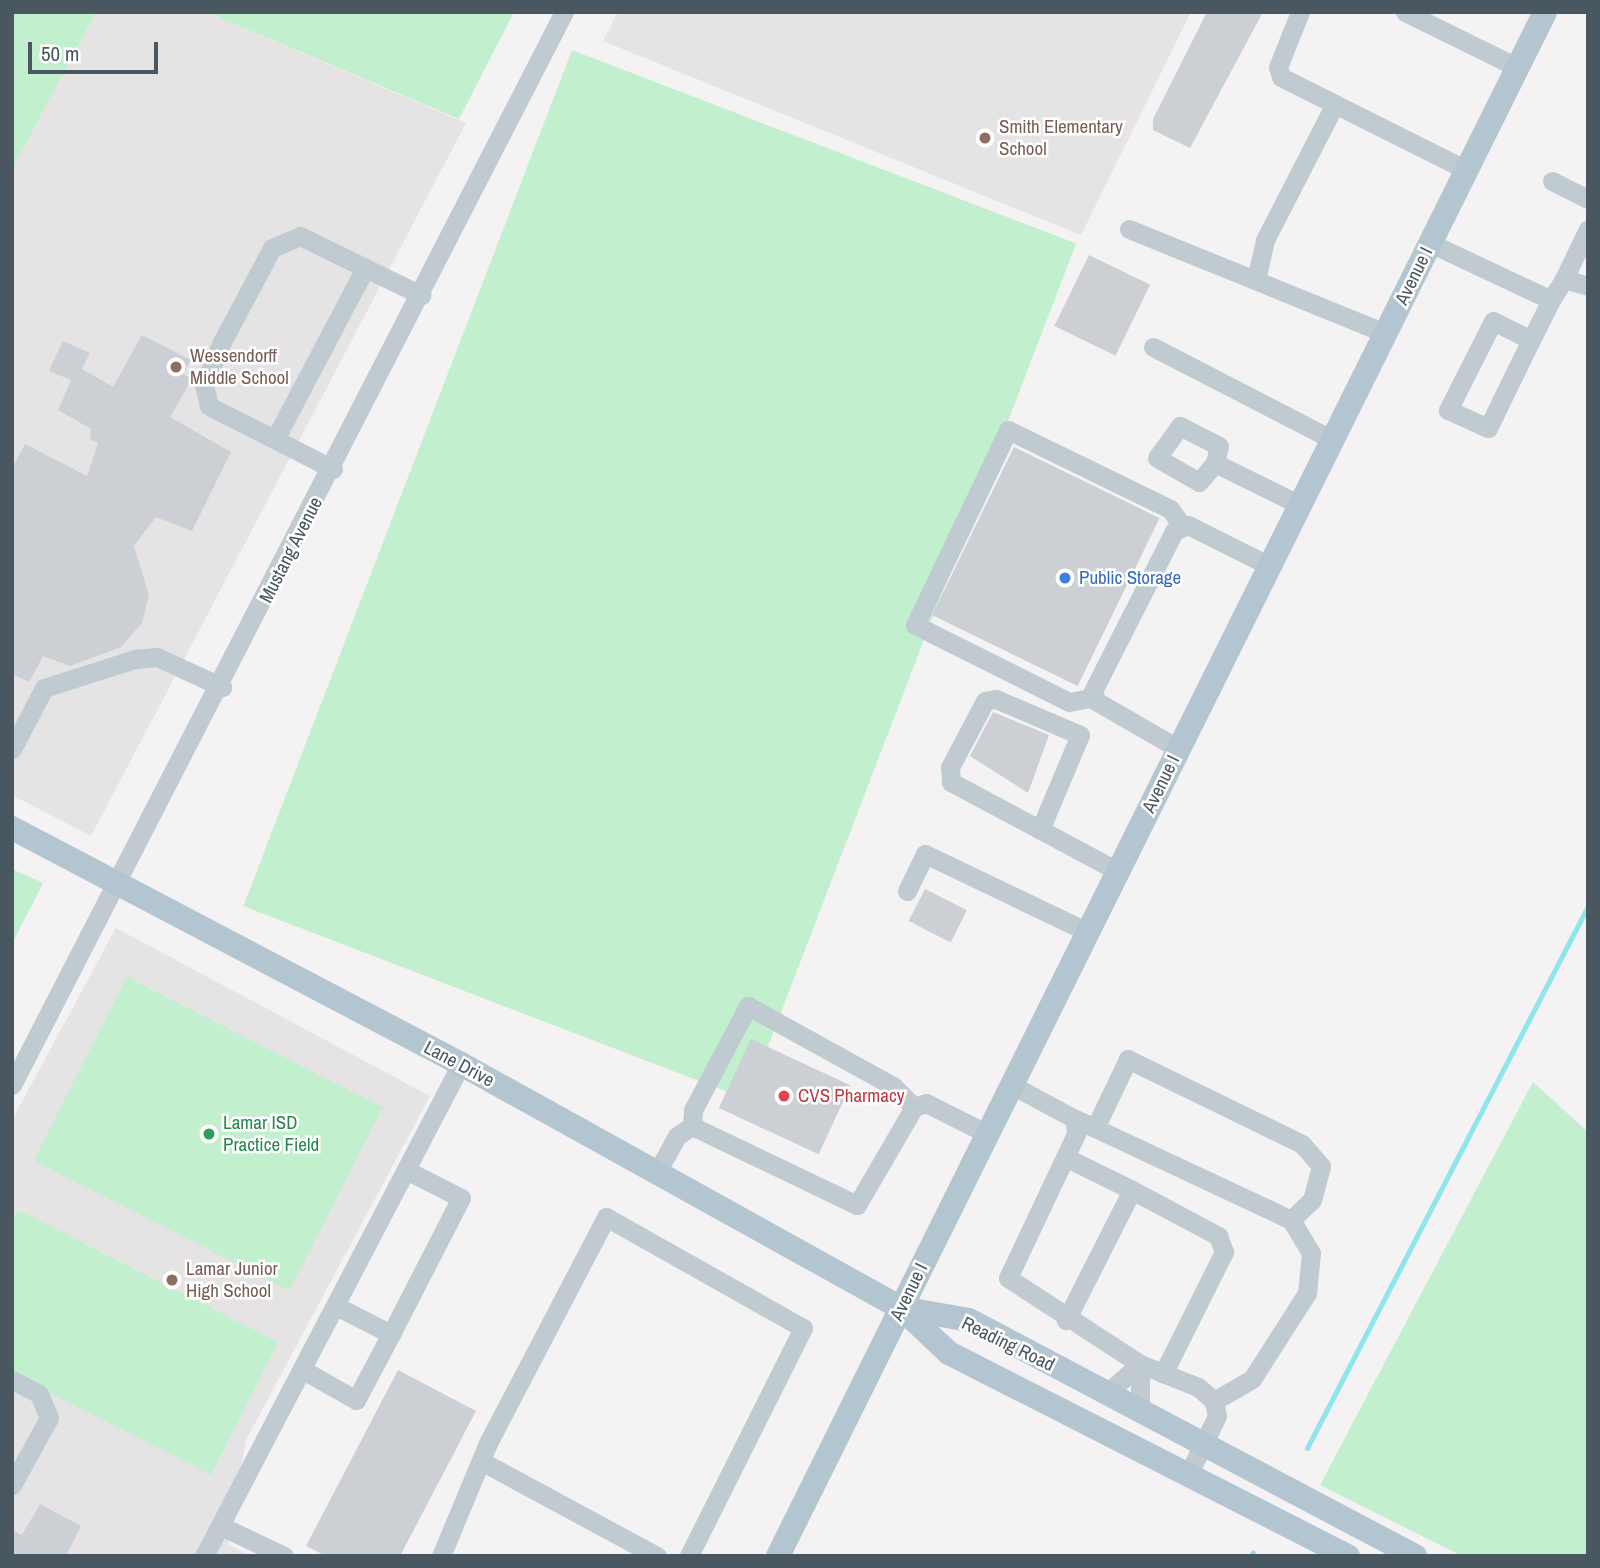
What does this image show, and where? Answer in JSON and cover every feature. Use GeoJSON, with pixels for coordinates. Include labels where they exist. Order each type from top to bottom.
{"type":"FeatureCollection","features":[{"type":"Feature","properties":{"kind":"main road","name":"Avenue I"},"geometry":{"type":"LineString","coordinates":[[778,1556],[1545,12]]}},
{"type":"Feature","properties":{"kind":"main road","name":"Lane Drive"},"geometry":{"type":"LineString","coordinates":[[12,828],[461,1065],[901,1308]]}},
{"type":"Feature","properties":{"kind":"main road","name":"Reading Road"},"geometry":{"type":"LineString","coordinates":[[901,1308],[970,1320],[1202,1446],[1415,1556]]}},
{"type":"Feature","properties":{"kind":"main road","name":"Reading Road"},"geometry":{"type":"LineString","coordinates":[[901,1308],[949,1353],[1348,1556]]}},
{"type":"Feature","properties":{"kind":"street","name":"Mustang Avenue"},"geometry":{"type":"LineString","coordinates":[[12,1085],[222,687],[565,12]]}},
{"type":"Feature","properties":{"kind":"street"},"geometry":{"type":"LineString","coordinates":[[1300,12],[1278,67],[1281,77],[1467,170]]}},
{"type":"Feature","properties":{"kind":"street"},"geometry":{"type":"LineString","coordinates":[[1405,12],[1517,67]]}},
{"type":"Feature","properties":{"kind":"street"},"geometry":{"type":"LineString","coordinates":[[1256,280],[1265,240],[1335,104]]}},
{"type":"Feature","properties":{"kind":"street"},"geometry":{"type":"LineString","coordinates":[[1552,181],[1588,199]]}},
{"type":"Feature","properties":{"kind":"street"},"geometry":{"type":"LineString","coordinates":[[1129,229],[1385,333]]}},
{"type":"Feature","properties":{"kind":"street"},"geometry":{"type":"LineString","coordinates":[[1531,340],[1493,321],[1448,410],[1488,428],[1588,229]]}},
{"type":"Feature","properties":{"kind":"street"},"geometry":{"type":"LineString","coordinates":[[333,469],[209,406],[204,385],[222,342],[272,248],[300,236],[421,295]]}},
{"type":"Feature","properties":{"kind":"street"},"geometry":{"type":"LineString","coordinates":[[1430,243],[1551,300]]}},
{"type":"Feature","properties":{"kind":"street"},"geometry":{"type":"LineString","coordinates":[[275,439],[365,268]]}},
{"type":"Feature","properties":{"kind":"street"},"geometry":{"type":"LineString","coordinates":[[1564,279],[1588,286]]}},
{"type":"Feature","properties":{"kind":"street"},"geometry":{"type":"LineString","coordinates":[[1153,347],[1333,440]]}},
{"type":"Feature","properties":{"kind":"street"},"geometry":{"type":"LineString","coordinates":[[1179,749],[1095,697],[1069,702],[915,625],[1008,430],[1170,509],[1183,527],[1270,566]]}},
{"type":"Feature","properties":{"kind":"street"},"geometry":{"type":"LineString","coordinates":[[1215,463],[1300,505]]}},
{"type":"Feature","properties":{"kind":"street"},"geometry":{"type":"LineString","coordinates":[[1095,697],[1174,531],[1183,527]]}},
{"type":"Feature","properties":{"kind":"street"},"geometry":{"type":"LineString","coordinates":[[12,749],[44,688],[135,659],[157,657],[222,687]]}},
{"type":"Feature","properties":{"kind":"street"},"geometry":{"type":"LineString","coordinates":[[1040,830],[1080,735],[996,699],[985,701],[950,767],[950,782],[1118,872]]}},
{"type":"Feature","properties":{"kind":"street"},"geometry":{"type":"LineString","coordinates":[[907,891],[925,854],[1088,932]]}},
{"type":"Feature","properties":{"kind":"street"},"geometry":{"type":"LineString","coordinates":[[692,1126],[693,1110],[748,1006],[893,1086],[914,1107]]}},
{"type":"Feature","properties":{"kind":"street"},"geometry":{"type":"LineString","coordinates":[[1095,1128],[1128,1059],[1302,1144],[1321,1166],[1312,1200],[1291,1220]]}},
{"type":"Feature","properties":{"kind":"street"},"geometry":{"type":"LineString","coordinates":[[204,1556],[461,1065]]}},
{"type":"Feature","properties":{"kind":"street"},"geometry":{"type":"LineString","coordinates":[[1012,1085],[1075,1119],[1291,1220],[1311,1253],[1307,1293],[1252,1379],[1214,1401]]}},
{"type":"Feature","properties":{"kind":"street"},"geometry":{"type":"LineString","coordinates":[[692,1126],[815,1188],[861,1202],[914,1107],[926,1103],[988,1134]]}},
{"type":"Feature","properties":{"kind":"street"},"geometry":{"type":"LineString","coordinates":[[1075,1119],[1076,1134],[1008,1278],[1066,1320],[1140,1364],[1214,1401]]}},
{"type":"Feature","properties":{"kind":"street"},"geometry":{"type":"LineString","coordinates":[[657,1172],[677,1136],[692,1126]]}},
{"type":"Feature","properties":{"kind":"street"},"geometry":{"type":"LineString","coordinates":[[1065,1157],[1218,1236],[1224,1252],[1163,1374]]}},
{"type":"Feature","properties":{"kind":"street"},"geometry":{"type":"LineString","coordinates":[[303,1370],[356,1399],[391,1334],[461,1198],[406,1170]]}},
{"type":"Feature","properties":{"kind":"street"},"geometry":{"type":"LineString","coordinates":[[1066,1320],[1132,1190]]}},
{"type":"Feature","properties":{"kind":"street"},"geometry":{"type":"LineString","coordinates":[[442,1556],[481,1461],[606,1217],[803,1328],[689,1556]]}},
{"type":"Feature","properties":{"kind":"street"},"geometry":{"type":"LineString","coordinates":[[335,1306],[391,1334]]}},
{"type":"Feature","properties":{"kind":"street"},"geometry":{"type":"LineString","coordinates":[[1106,1394],[1140,1364]]}},
{"type":"Feature","properties":{"kind":"street"},"geometry":{"type":"LineString","coordinates":[[1140,1364],[1140,1413]]}},
{"type":"Feature","properties":{"kind":"street"},"geometry":{"type":"LineString","coordinates":[[12,1380],[40,1394],[49,1418],[12,1485]]}},
{"type":"Feature","properties":{"kind":"street"},"geometry":{"type":"LineString","coordinates":[[1188,1475],[1217,1416],[1214,1401]]}},
{"type":"Feature","properties":{"kind":"street"},"geometry":{"type":"LineString","coordinates":[[481,1461],[657,1556]]}},
{"type":"Feature","properties":{"kind":"street"},"geometry":{"type":"LineString","coordinates":[[221,1526],[284,1556]]}},
{"type":"Feature","properties":{"kind":"shaded area","name":"Wessendorff Middle School"},"geometry":{"type":"Polygon","coordinates":[[[96,12],[206,12],[466,123],[91,836],[12,795],[12,170],[96,12]]]}},
{"type":"Feature","properties":{"kind":"shaded area","name":"Smith Elementary School"},"geometry":{"type":"Polygon","coordinates":[[[618,12],[1191,12],[1081,235],[603,41],[618,12]]]}},
{"type":"Feature","properties":{"kind":"shaded area","name":"Lamar Junior High School"},"geometry":{"type":"Polygon","coordinates":[[[116,928],[430,1096],[246,1440],[228,1544],[250,1556],[12,1556],[12,1120],[116,928]]]}},
{"type":"Feature","properties":{"kind":"green space"},"geometry":{"type":"Polygon","coordinates":[[[12,12],[96,12],[12,170],[12,12]]]}},
{"type":"Feature","properties":{"kind":"green space"},"geometry":{"type":"Polygon","coordinates":[[[206,12],[514,12],[459,119],[206,12]]]}},
{"type":"Feature","properties":{"kind":"green space"},"geometry":{"type":"Polygon","coordinates":[[[572,50],[1076,244],[748,1100],[243,906],[572,50]]]}},
{"type":"Feature","properties":{"kind":"green space"},"geometry":{"type":"Polygon","coordinates":[[[12,869],[43,883],[12,944],[12,869]]]}},
{"type":"Feature","properties":{"kind":"green space","name":"Lamar ISD Practice Field"},"geometry":{"type":"Polygon","coordinates":[[[127,977],[383,1107],[289,1291],[33,1161],[127,977]]]}},
{"type":"Feature","properties":{"kind":"green space"},"geometry":{"type":"Polygon","coordinates":[[[1533,1082],[1588,1132],[1588,1556],[1462,1556],[1320,1485],[1533,1082]]]}},
{"type":"Feature","properties":{"kind":"green space"},"geometry":{"type":"Polygon","coordinates":[[[18,1210],[278,1342],[211,1475],[12,1374],[12,1221],[18,1210]]]}},
{"type":"Feature","properties":{"kind":"building"},"geometry":{"type":"Polygon","coordinates":[[[1207,12],[1263,12],[1190,148],[1153,130],[1153,119],[1207,12]]]}},
{"type":"Feature","properties":{"kind":"building"},"geometry":{"type":"Polygon","coordinates":[[[1089,255],[1150,285],[1115,356],[1054,326],[1089,255]]]}},
{"type":"Feature","properties":{"kind":"building"},"geometry":{"type":"Polygon","coordinates":[[[142,335],[191,360],[183,374],[192,379],[170,417],[231,452],[192,531],[156,517],[134,546],[149,595],[142,623],[121,647],[70,666],[43,656],[29,682],[12,674],[12,468],[25,444],[87,476],[98,443],[90,439],[91,429],[58,410],[71,380],[49,371],[63,341],[90,353],[82,369],[113,387],[142,335]]]}},
{"type":"Feature","properties":{"kind":"building"},"geometry":{"type":"Polygon","coordinates":[[[1014,447],[1160,518],[1078,686],[932,615],[1014,447]]]}},
{"type":"Feature","properties":{"kind":"building"},"geometry":{"type":"Polygon","coordinates":[[[993,712],[1049,735],[1028,793],[970,756],[993,712]]]}},
{"type":"Feature","properties":{"kind":"building"},"geometry":{"type":"Polygon","coordinates":[[[925,889],[967,910],[951,942],[909,921],[925,889]]]}},
{"type":"Feature","properties":{"kind":"building","name":"CVS Pharmacy"},"geometry":{"type":"Polygon","coordinates":[[[751,1039],[851,1085],[819,1154],[719,1108],[751,1039]]]}},
{"type":"Feature","properties":{"kind":"building"},"geometry":{"type":"Polygon","coordinates":[[[398,1370],[476,1411],[400,1556],[326,1556],[306,1546],[398,1370]]]}},
{"type":"Feature","properties":{"kind":"building"},"geometry":{"type":"Polygon","coordinates":[[[40,1504],[81,1526],[66,1556],[12,1556],[12,1530],[22,1535],[40,1504]]]}},
{"type":"Feature","properties":{"kind":"waterway"},"geometry":{"type":"LineString","coordinates":[[1307,1448],[1588,906]]}},
{"type":"Feature","properties":{"kind":"waterway"},"geometry":{"type":"LineString","coordinates":[[1251,1556],[1253,1552]]}},
{"type":"Feature","properties":{"kind":"place","name":"Smith Elementary School"},"geometry":{"type":"Point","coordinates":[985,138]}},
{"type":"Feature","properties":{"kind":"place","name":"Wessendorff Middle School"},"geometry":{"type":"Point","coordinates":[176,367]}},
{"type":"Feature","properties":{"kind":"place","name":"Public Storage"},"geometry":{"type":"Point","coordinates":[1065,578]}},
{"type":"Feature","properties":{"kind":"place","name":"CVS Pharmacy"},"geometry":{"type":"Point","coordinates":[784,1096]}},
{"type":"Feature","properties":{"kind":"place","name":"Lamar ISD Practice Field"},"geometry":{"type":"Point","coordinates":[209,1134]}},
{"type":"Feature","properties":{"kind":"place","name":"Lamar Junior High School"},"geometry":{"type":"Point","coordinates":[172,1280]}}]}
